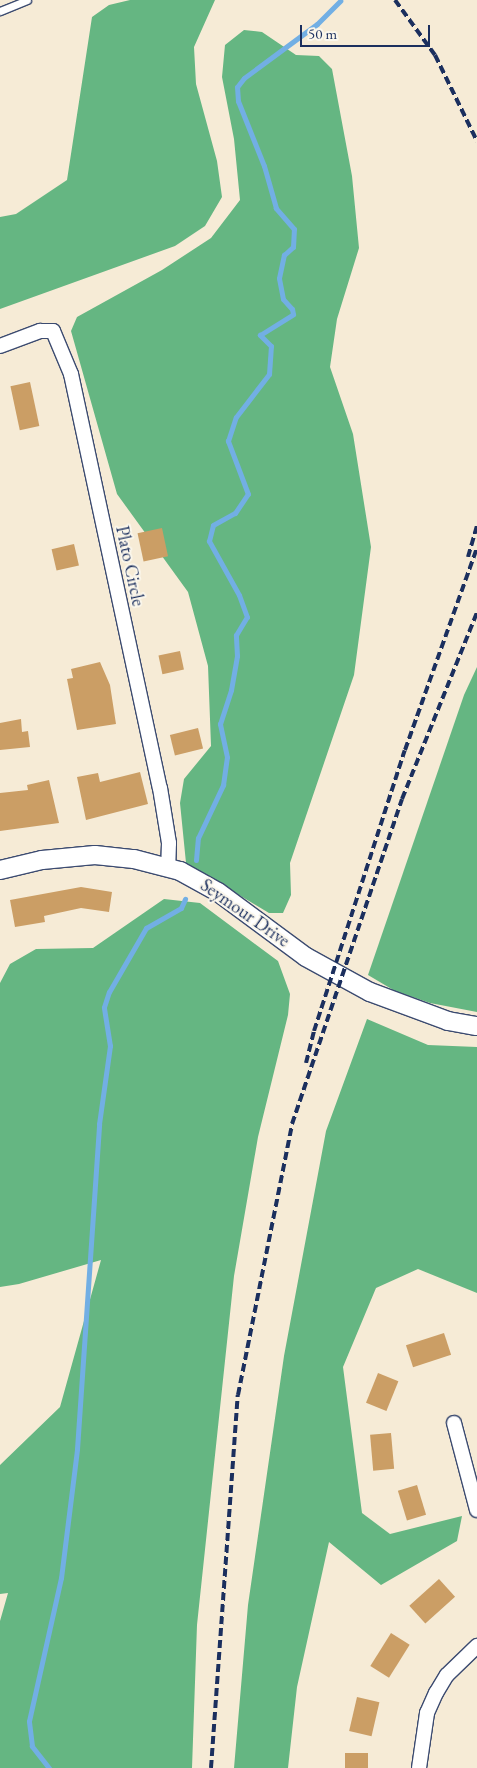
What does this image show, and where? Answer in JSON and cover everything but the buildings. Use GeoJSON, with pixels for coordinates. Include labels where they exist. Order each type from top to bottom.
{"type":"FeatureCollection","features":[{"type":"Feature","properties":{"kind":"street","name":"Plato Circle"},"geometry":{"type":"LineString","coordinates":[[0,346],[40,331],[53,331],[70,374],[160,788],[169,843],[168,868]]}},
{"type":"Feature","properties":{"kind":"street","name":"Seymour Drive"},"geometry":{"type":"LineString","coordinates":[[0,870],[42,860],[95,855],[134,858],[168,868],[199,880],[306,957],[370,992],[448,1021],[477,1026]]}},
{"type":"Feature","properties":{"kind":"street"},"geometry":{"type":"LineString","coordinates":[[454,1423],[477,1510]]}},
{"type":"Feature","properties":{"kind":"street"},"geometry":{"type":"LineString","coordinates":[[418,1768],[427,1713],[436,1693],[447,1675],[477,1646]]}},
{"type":"Feature","properties":{"kind":"lane"},"geometry":{"type":"LineString","coordinates":[[0,11],[27,0]]}},
{"type":"Feature","properties":{"kind":"green space"},"geometry":{"type":"Polygon","coordinates":[[[130,0],[215,0],[194,47],[196,84],[217,161],[222,197],[205,226],[175,246],[0,309],[0,217],[16,214],[67,180],[92,17],[109,5],[130,0]]]}},
{"type":"Feature","properties":{"kind":"green space"},"geometry":{"type":"Polygon","coordinates":[[[244,30],[262,32],[296,55],[319,56],[332,69],[352,176],[359,248],[337,319],[330,367],[353,434],[371,547],[354,675],[290,863],[291,895],[283,913],[269,913],[186,863],[180,803],[184,779],[211,746],[208,666],[188,592],[117,494],[71,331],[77,317],[162,270],[211,238],[240,200],[234,139],[222,77],[225,45],[244,30]]]}},
{"type":"Feature","properties":{"kind":"green space"},"geometry":{"type":"Polygon","coordinates":[[[477,667],[477,1012],[430,1003],[395,991],[368,975],[464,695],[477,667]]]}},
{"type":"Feature","properties":{"kind":"green space"},"geometry":{"type":"Polygon","coordinates":[[[164,899],[200,903],[278,961],[290,994],[288,1015],[258,1137],[234,1276],[197,1625],[192,1768],[0,1768],[0,1621],[8,1593],[0,1594],[0,1465],[60,1407],[101,1260],[19,1284],[0,1287],[0,983],[10,964],[36,949],[93,948],[164,899]]]}},
{"type":"Feature","properties":{"kind":"green space"},"geometry":{"type":"Polygon","coordinates":[[[367,1019],[428,1045],[477,1047],[477,1293],[418,1269],[376,1288],[343,1367],[362,1513],[390,1534],[462,1516],[457,1541],[381,1585],[329,1542],[297,1687],[288,1768],[234,1768],[248,1605],[284,1356],[326,1131],[367,1019]]]}},
{"type":"Feature","properties":{"kind":"waterway"},"geometry":{"type":"LineString","coordinates":[[196,860],[198,838],[223,785],[227,757],[220,724],[231,690],[237,656],[236,635],[247,617],[239,595],[209,541],[213,525],[235,513],[248,494],[228,441],[236,417],[269,374],[271,346],[260,335],[293,314],[292,309],[283,299],[279,278],[284,255],[293,247],[294,229],[276,208],[264,166],[238,101],[237,87],[244,78],[317,24],[340,1]]}},
{"type":"Feature","properties":{"kind":"waterway"},"geometry":{"type":"LineString","coordinates":[[49,1768],[32,1746],[29,1721],[61,1578],[77,1449],[99,1124],[110,1046],[104,1007],[109,992],[146,928],[181,908],[185,899]]}},
{"type":"Feature","properties":{"kind":"railway"},"geometry":{"type":"LineString","coordinates":[[395,0],[435,55],[477,141]]}},
{"type":"Feature","properties":{"kind":"railway"},"geometry":{"type":"LineString","coordinates":[[468,557],[477,525]]}},
{"type":"Feature","properties":{"kind":"railway"},"geometry":{"type":"LineString","coordinates":[[306,1063],[314,1031],[405,750],[477,548]]}},
{"type":"Feature","properties":{"kind":"railway"},"geometry":{"type":"LineString","coordinates":[[211,1768],[238,1395],[292,1124],[402,799],[477,612]]}}]}
